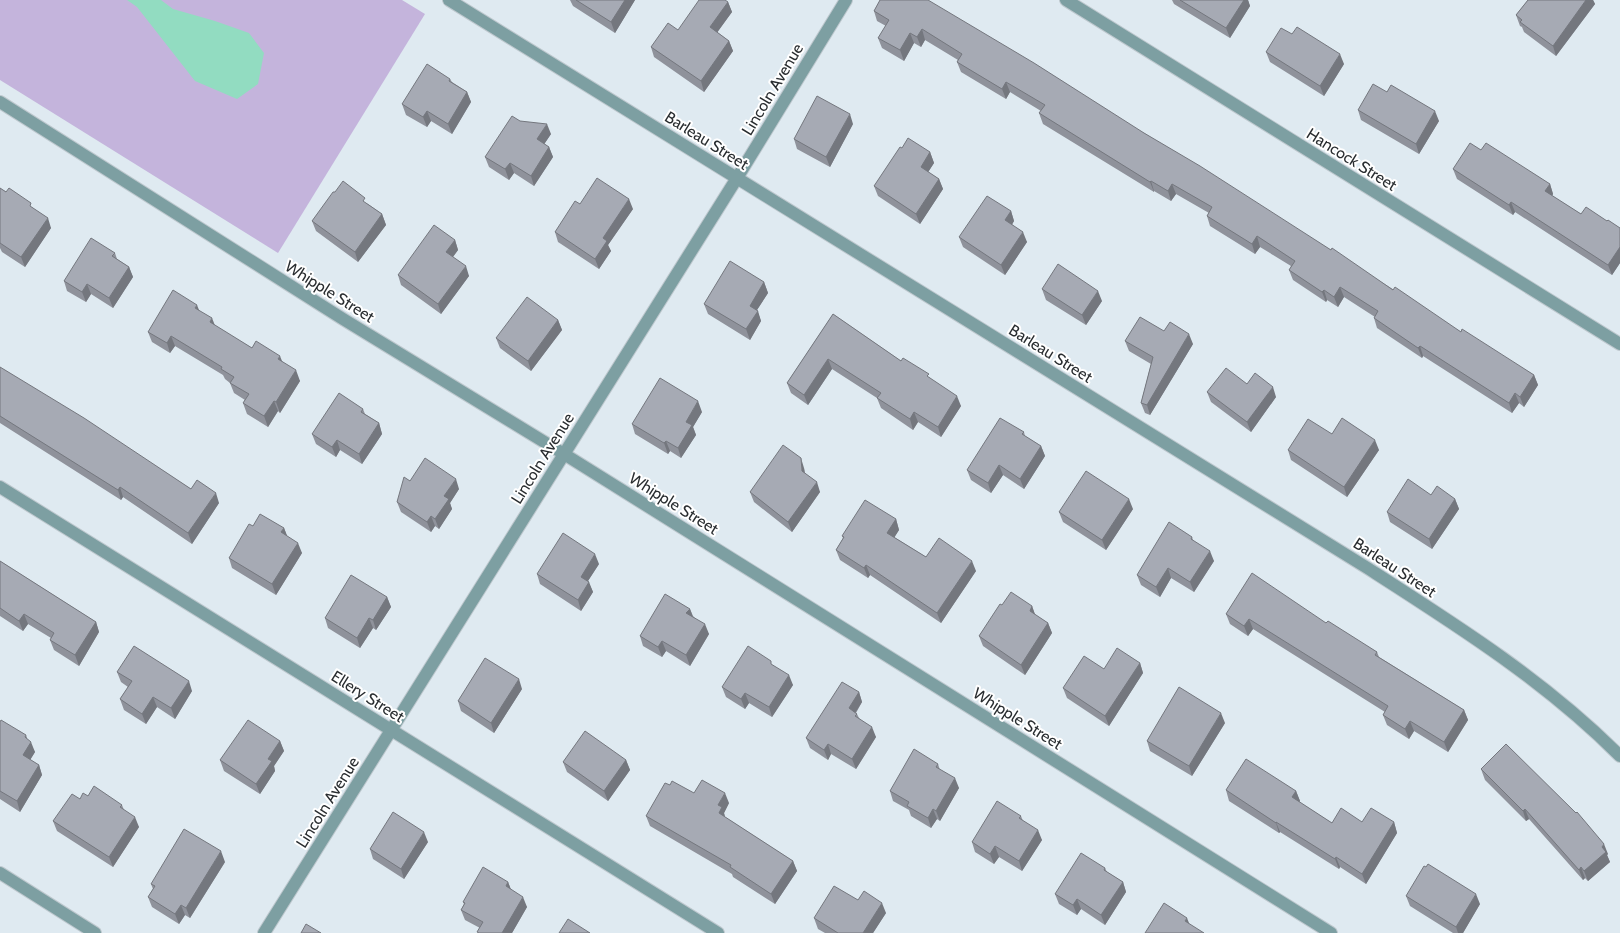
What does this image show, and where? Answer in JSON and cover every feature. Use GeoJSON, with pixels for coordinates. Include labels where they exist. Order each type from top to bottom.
{"type":"FeatureCollection","features":[{"type":"Feature","properties":{"kind":"street","name":"Barleau Street"},"geometry":{"type":"LineString","coordinates":[[449,0],[1452,622],[1525,673],[1602,738],[1620,756]]}},
{"type":"Feature","properties":{"kind":"street","name":"Lincoln Avenue"},"geometry":{"type":"LineString","coordinates":[[264,933],[737,178],[846,0]]}},
{"type":"Feature","properties":{"kind":"street","name":"Hancock Street"},"geometry":{"type":"LineString","coordinates":[[1066,0],[1620,344]]}},
{"type":"Feature","properties":{"kind":"street","name":"Whipple Street"},"geometry":{"type":"LineString","coordinates":[[0,102],[343,319],[564,454],[1331,933]]}},
{"type":"Feature","properties":{"kind":"street","name":"Ellery Street"},"geometry":{"type":"LineString","coordinates":[[0,487],[718,933]]}},
{"type":"Feature","properties":{"kind":"street"},"geometry":{"type":"LineString","coordinates":[[0,873],[95,933]]}},
{"type":"Feature","properties":{"kind":"shaded area"},"geometry":{"type":"Polygon","coordinates":[[[0,0],[402,0],[425,14],[278,253],[0,80],[0,0]]]}},
{"type":"Feature","properties":{"kind":"shaded area"},"geometry":{"type":"Polygon","coordinates":[[[127,0],[161,0],[173,9],[249,33],[264,53],[258,84],[237,99],[195,81],[137,7],[127,0]]]}},
{"type":"Feature","properties":{"kind":"building"},"geometry":{"type":"Polygon","coordinates":[[[576,0],[625,0],[611,22],[576,0]]]}},
{"type":"Feature","properties":{"kind":"building"},"geometry":{"type":"Polygon","coordinates":[[[699,0],[725,0],[728,2],[710,27],[729,41],[701,81],[651,47],[668,23],[678,30],[699,0]]]}},
{"type":"Feature","properties":{"kind":"building"},"geometry":{"type":"Polygon","coordinates":[[[880,0],[928,0],[1034,63],[1331,250],[1332,248],[1393,290],[1395,287],[1461,332],[1462,329],[1534,375],[1520,397],[1515,393],[1509,403],[1420,346],[1418,348],[1374,318],[1378,311],[1340,287],[1334,297],[1324,290],[1322,292],[1289,270],[1295,261],[1257,236],[1252,244],[1207,216],[1212,207],[1172,184],[1168,191],[1150,182],[1039,113],[1045,105],[1006,82],[1002,89],[957,62],[962,54],[922,29],[917,37],[910,33],[900,50],[878,38],[889,20],[874,11],[880,0]]]}},
{"type":"Feature","properties":{"kind":"building"},"geometry":{"type":"Polygon","coordinates":[[[1180,0],[1244,0],[1226,28],[1180,0]]]}},
{"type":"Feature","properties":{"kind":"building"},"geometry":{"type":"Polygon","coordinates":[[[1528,0],[1586,0],[1553,46],[1520,22],[1522,20],[1516,15],[1528,0]]]}},
{"type":"Feature","properties":{"kind":"building"},"geometry":{"type":"Polygon","coordinates":[[[1297,27],[1340,54],[1320,86],[1266,52],[1281,28],[1292,34],[1297,27]]]}},
{"type":"Feature","properties":{"kind":"building"},"geometry":{"type":"Polygon","coordinates":[[[427,64],[467,92],[448,124],[427,111],[423,117],[402,104],[427,64]]]}},
{"type":"Feature","properties":{"kind":"building"},"geometry":{"type":"Polygon","coordinates":[[[1373,84],[1387,92],[1391,85],[1435,111],[1416,144],[1358,110],[1373,84]]]}},
{"type":"Feature","properties":{"kind":"building"},"geometry":{"type":"Polygon","coordinates":[[[817,96],[850,114],[826,157],[794,139],[817,96]]]}},
{"type":"Feature","properties":{"kind":"building"},"geometry":{"type":"Polygon","coordinates":[[[512,116],[520,121],[547,124],[537,139],[549,147],[531,176],[510,163],[505,169],[485,157],[512,116]]]}},
{"type":"Feature","properties":{"kind":"building"},"geometry":{"type":"Polygon","coordinates":[[[908,138],[930,152],[921,167],[939,179],[916,214],[874,186],[908,138]]]}},
{"type":"Feature","properties":{"kind":"building"},"geometry":{"type":"Polygon","coordinates":[[[1470,143],[1481,150],[1486,143],[1550,184],[1545,191],[1581,214],[1586,207],[1620,228],[1620,247],[1608,265],[1511,202],[1509,205],[1453,169],[1470,143]]]}},
{"type":"Feature","properties":{"kind":"building"},"geometry":{"type":"Polygon","coordinates":[[[597,178],[629,199],[603,238],[607,241],[595,259],[555,232],[575,201],[580,204],[597,178]]]}},
{"type":"Feature","properties":{"kind":"building"},"geometry":{"type":"Polygon","coordinates":[[[343,181],[365,198],[363,201],[382,214],[355,252],[312,221],[343,181]]]}},
{"type":"Feature","properties":{"kind":"building"},"geometry":{"type":"Polygon","coordinates":[[[0,188],[6,192],[9,188],[31,203],[30,206],[48,218],[21,257],[0,243],[0,188]]]}},
{"type":"Feature","properties":{"kind":"building"},"geometry":{"type":"Polygon","coordinates":[[[987,196],[1011,211],[1005,220],[1023,232],[1001,265],[959,237],[987,196]]]}},
{"type":"Feature","properties":{"kind":"building"},"geometry":{"type":"Polygon","coordinates":[[[434,225],[455,240],[446,252],[466,266],[438,304],[398,275],[434,225]]]}},
{"type":"Feature","properties":{"kind":"building"},"geometry":{"type":"Polygon","coordinates":[[[91,238],[115,253],[112,256],[129,267],[109,298],[87,284],[82,292],[64,281],[91,238]]]}},
{"type":"Feature","properties":{"kind":"building"},"geometry":{"type":"Polygon","coordinates":[[[730,261],[764,282],[750,306],[758,311],[746,329],[704,304],[730,261]]]}},
{"type":"Feature","properties":{"kind":"building"},"geometry":{"type":"Polygon","coordinates":[[[1058,264],[1098,291],[1082,315],[1042,289],[1058,264]]]}},
{"type":"Feature","properties":{"kind":"building"},"geometry":{"type":"Polygon","coordinates":[[[173,290],[197,305],[195,308],[212,318],[210,322],[252,348],[256,341],[280,356],[278,359],[296,370],[276,402],[274,401],[264,416],[243,403],[249,394],[230,383],[234,377],[221,369],[222,367],[171,336],[167,343],[148,332],[173,290]]]}},
{"type":"Feature","properties":{"kind":"building"},"geometry":{"type":"Polygon","coordinates":[[[527,297],[558,320],[528,361],[496,338],[527,297]]]}},
{"type":"Feature","properties":{"kind":"building"},"geometry":{"type":"Polygon","coordinates":[[[833,314],[901,361],[903,358],[929,374],[927,376],[957,396],[938,427],[914,412],[910,419],[877,398],[881,393],[828,359],[804,395],[787,383],[833,314]]]}},
{"type":"Feature","properties":{"kind":"building"},"geometry":{"type":"Polygon","coordinates":[[[1140,317],[1164,331],[1170,322],[1189,334],[1147,405],[1141,403],[1153,357],[1125,341],[1140,317]]]}},
{"type":"Feature","properties":{"kind":"building"},"geometry":{"type":"Polygon","coordinates":[[[0,367],[84,418],[191,489],[197,480],[216,493],[188,533],[120,487],[118,490],[0,416],[0,367]]]}},
{"type":"Feature","properties":{"kind":"building"},"geometry":{"type":"Polygon","coordinates":[[[1226,368],[1247,384],[1255,373],[1273,387],[1247,422],[1207,392],[1226,368]]]}},
{"type":"Feature","properties":{"kind":"building"},"geometry":{"type":"Polygon","coordinates":[[[660,378],[698,401],[686,422],[692,425],[678,448],[666,441],[664,443],[632,424],[660,378]]]}},
{"type":"Feature","properties":{"kind":"building"},"geometry":{"type":"Polygon","coordinates":[[[339,393],[363,409],[361,412],[379,423],[359,454],[337,440],[332,447],[312,434],[339,393]]]}},
{"type":"Feature","properties":{"kind":"building"},"geometry":{"type":"Polygon","coordinates":[[[1000,418],[1024,432],[1022,434],[1041,446],[1020,479],[999,465],[988,483],[967,470],[1000,418]]]}},
{"type":"Feature","properties":{"kind":"building"},"geometry":{"type":"Polygon","coordinates":[[[1342,418],[1375,440],[1344,487],[1288,450],[1308,419],[1332,434],[1342,418]]]}},
{"type":"Feature","properties":{"kind":"building"},"geometry":{"type":"Polygon","coordinates":[[[783,445],[801,458],[802,471],[817,482],[788,522],[750,492],[783,445]]]}},
{"type":"Feature","properties":{"kind":"building"},"geometry":{"type":"Polygon","coordinates":[[[425,458],[456,479],[444,496],[449,499],[435,519],[431,516],[427,522],[397,502],[404,477],[410,481],[425,458]]]}},
{"type":"Feature","properties":{"kind":"building"},"geometry":{"type":"Polygon","coordinates":[[[1086,471],[1129,499],[1102,540],[1059,512],[1086,471]]]}},
{"type":"Feature","properties":{"kind":"building"},"geometry":{"type":"Polygon","coordinates":[[[1408,479],[1431,495],[1437,486],[1455,499],[1429,539],[1387,512],[1408,479]]]}},
{"type":"Feature","properties":{"kind":"building"},"geometry":{"type":"Polygon","coordinates":[[[865,500],[896,519],[887,533],[926,557],[939,538],[972,561],[937,613],[866,565],[864,568],[836,550],[844,537],[842,536],[865,500]]]}},
{"type":"Feature","properties":{"kind":"building"},"geometry":{"type":"Polygon","coordinates":[[[260,514],[284,528],[281,532],[298,543],[272,584],[229,558],[249,524],[253,526],[260,514]]]}},
{"type":"Feature","properties":{"kind":"building"},"geometry":{"type":"Polygon","coordinates":[[[1169,522],[1210,551],[1190,582],[1168,568],[1156,587],[1137,575],[1169,522]]]}},
{"type":"Feature","properties":{"kind":"building"},"geometry":{"type":"Polygon","coordinates":[[[563,533],[595,554],[581,577],[589,582],[578,600],[537,574],[563,533]]]}},
{"type":"Feature","properties":{"kind":"building"},"geometry":{"type":"Polygon","coordinates":[[[0,561],[96,622],[75,655],[50,640],[54,633],[24,614],[19,621],[0,608],[0,561]]]}},
{"type":"Feature","properties":{"kind":"building"},"geometry":{"type":"Polygon","coordinates":[[[1252,573],[1326,623],[1328,621],[1377,652],[1375,655],[1464,710],[1444,742],[1410,721],[1405,729],[1383,715],[1388,706],[1249,619],[1244,626],[1226,614],[1252,573]]]}},
{"type":"Feature","properties":{"kind":"building"},"geometry":{"type":"Polygon","coordinates":[[[351,575],[387,597],[373,620],[369,618],[357,638],[325,618],[351,575]]]}},
{"type":"Feature","properties":{"kind":"building"},"geometry":{"type":"Polygon","coordinates":[[[1011,592],[1032,606],[1030,611],[1048,623],[1021,665],[979,636],[1000,604],[1002,605],[1011,592]]]}},
{"type":"Feature","properties":{"kind":"building"},"geometry":{"type":"Polygon","coordinates":[[[665,594],[690,609],[686,613],[705,624],[686,655],[662,641],[658,647],[640,636],[665,594]]]}},
{"type":"Feature","properties":{"kind":"building"},"geometry":{"type":"Polygon","coordinates":[[[134,646],[189,681],[171,708],[153,697],[142,714],[120,699],[132,681],[117,672],[134,646]]]}},
{"type":"Feature","properties":{"kind":"building"},"geometry":{"type":"Polygon","coordinates":[[[748,646],[789,675],[769,707],[745,693],[741,699],[722,687],[748,646]]]}},
{"type":"Feature","properties":{"kind":"building"},"geometry":{"type":"Polygon","coordinates":[[[1117,648],[1140,663],[1105,716],[1063,688],[1084,656],[1104,669],[1117,648]]]}},
{"type":"Feature","properties":{"kind":"building"},"geometry":{"type":"Polygon","coordinates":[[[485,658],[519,679],[491,723],[458,701],[485,658]]]}},
{"type":"Feature","properties":{"kind":"building"},"geometry":{"type":"Polygon","coordinates":[[[842,682],[859,692],[849,708],[857,714],[855,716],[872,727],[852,759],[828,744],[824,750],[806,738],[842,682]]]}},
{"type":"Feature","properties":{"kind":"building"},"geometry":{"type":"Polygon","coordinates":[[[1179,687],[1221,713],[1189,766],[1147,741],[1179,687]]]}},
{"type":"Feature","properties":{"kind":"building"},"geometry":{"type":"Polygon","coordinates":[[[1,720],[26,735],[25,737],[31,742],[23,755],[39,765],[17,801],[0,791],[1,720]]]}},
{"type":"Feature","properties":{"kind":"building"},"geometry":{"type":"Polygon","coordinates":[[[248,720],[280,741],[268,759],[272,761],[256,784],[220,760],[248,720]]]}},
{"type":"Feature","properties":{"kind":"building"},"geometry":{"type":"Polygon","coordinates":[[[585,731],[626,760],[604,791],[563,762],[585,731]]]}},
{"type":"Feature","properties":{"kind":"building"},"geometry":{"type":"Polygon","coordinates":[[[1506,744],[1577,812],[1604,844],[1602,847],[1606,852],[1584,871],[1581,867],[1579,870],[1525,809],[1523,811],[1481,769],[1506,744]]]}},
{"type":"Feature","properties":{"kind":"building"},"geometry":{"type":"Polygon","coordinates":[[[914,749],[938,764],[936,767],[955,778],[936,811],[933,809],[928,818],[907,806],[909,802],[890,791],[914,749]]]}},
{"type":"Feature","properties":{"kind":"building"},"geometry":{"type":"Polygon","coordinates":[[[1246,759],[1296,791],[1292,797],[1332,823],[1341,808],[1362,822],[1371,808],[1394,822],[1362,874],[1276,823],[1226,790],[1246,759]]]}},
{"type":"Feature","properties":{"kind":"building"},"geometry":{"type":"Polygon","coordinates":[[[702,780],[725,793],[718,805],[722,807],[719,813],[793,861],[771,894],[730,867],[731,865],[646,816],[665,783],[670,785],[672,781],[694,793],[702,780]]]}},
{"type":"Feature","properties":{"kind":"building"},"geometry":{"type":"Polygon","coordinates":[[[94,786],[122,805],[120,807],[135,817],[109,857],[53,821],[72,794],[80,799],[83,793],[88,796],[94,786]]]}},
{"type":"Feature","properties":{"kind":"building"},"geometry":{"type":"Polygon","coordinates":[[[997,801],[1021,816],[1019,818],[1038,830],[1019,861],[995,846],[990,854],[972,842],[997,801]]]}},
{"type":"Feature","properties":{"kind":"building"},"geometry":{"type":"Polygon","coordinates":[[[393,812],[424,832],[401,869],[370,849],[393,812]]]}},
{"type":"Feature","properties":{"kind":"building"},"geometry":{"type":"Polygon","coordinates":[[[184,829],[221,851],[186,908],[181,905],[175,914],[148,897],[155,886],[151,884],[184,829]]]}},
{"type":"Feature","properties":{"kind":"building"},"geometry":{"type":"Polygon","coordinates":[[[1081,853],[1123,882],[1101,915],[1077,899],[1073,905],[1055,894],[1081,853]]]}},
{"type":"Feature","properties":{"kind":"building"},"geometry":{"type":"Polygon","coordinates":[[[1428,864],[1476,894],[1456,927],[1406,896],[1424,866],[1426,867],[1428,864]]]}},
{"type":"Feature","properties":{"kind":"building"},"geometry":{"type":"Polygon","coordinates":[[[483,867],[508,882],[506,886],[523,897],[502,933],[477,932],[483,922],[461,910],[465,903],[463,902],[483,867]]]}},
{"type":"Feature","properties":{"kind":"building"},"geometry":{"type":"Polygon","coordinates":[[[834,886],[858,900],[864,891],[882,903],[863,933],[838,933],[814,918],[834,886]]]}},
{"type":"Feature","properties":{"kind":"building"},"geometry":{"type":"Polygon","coordinates":[[[1164,903],[1187,918],[1185,921],[1204,933],[1145,933],[1164,903]]]}},
{"type":"Feature","properties":{"kind":"building"},"geometry":{"type":"Polygon","coordinates":[[[568,919],[590,933],[559,933],[568,919]]]}},
{"type":"Feature","properties":{"kind":"building"},"geometry":{"type":"Polygon","coordinates":[[[306,924],[321,933],[301,933],[306,924]]]}}]}
